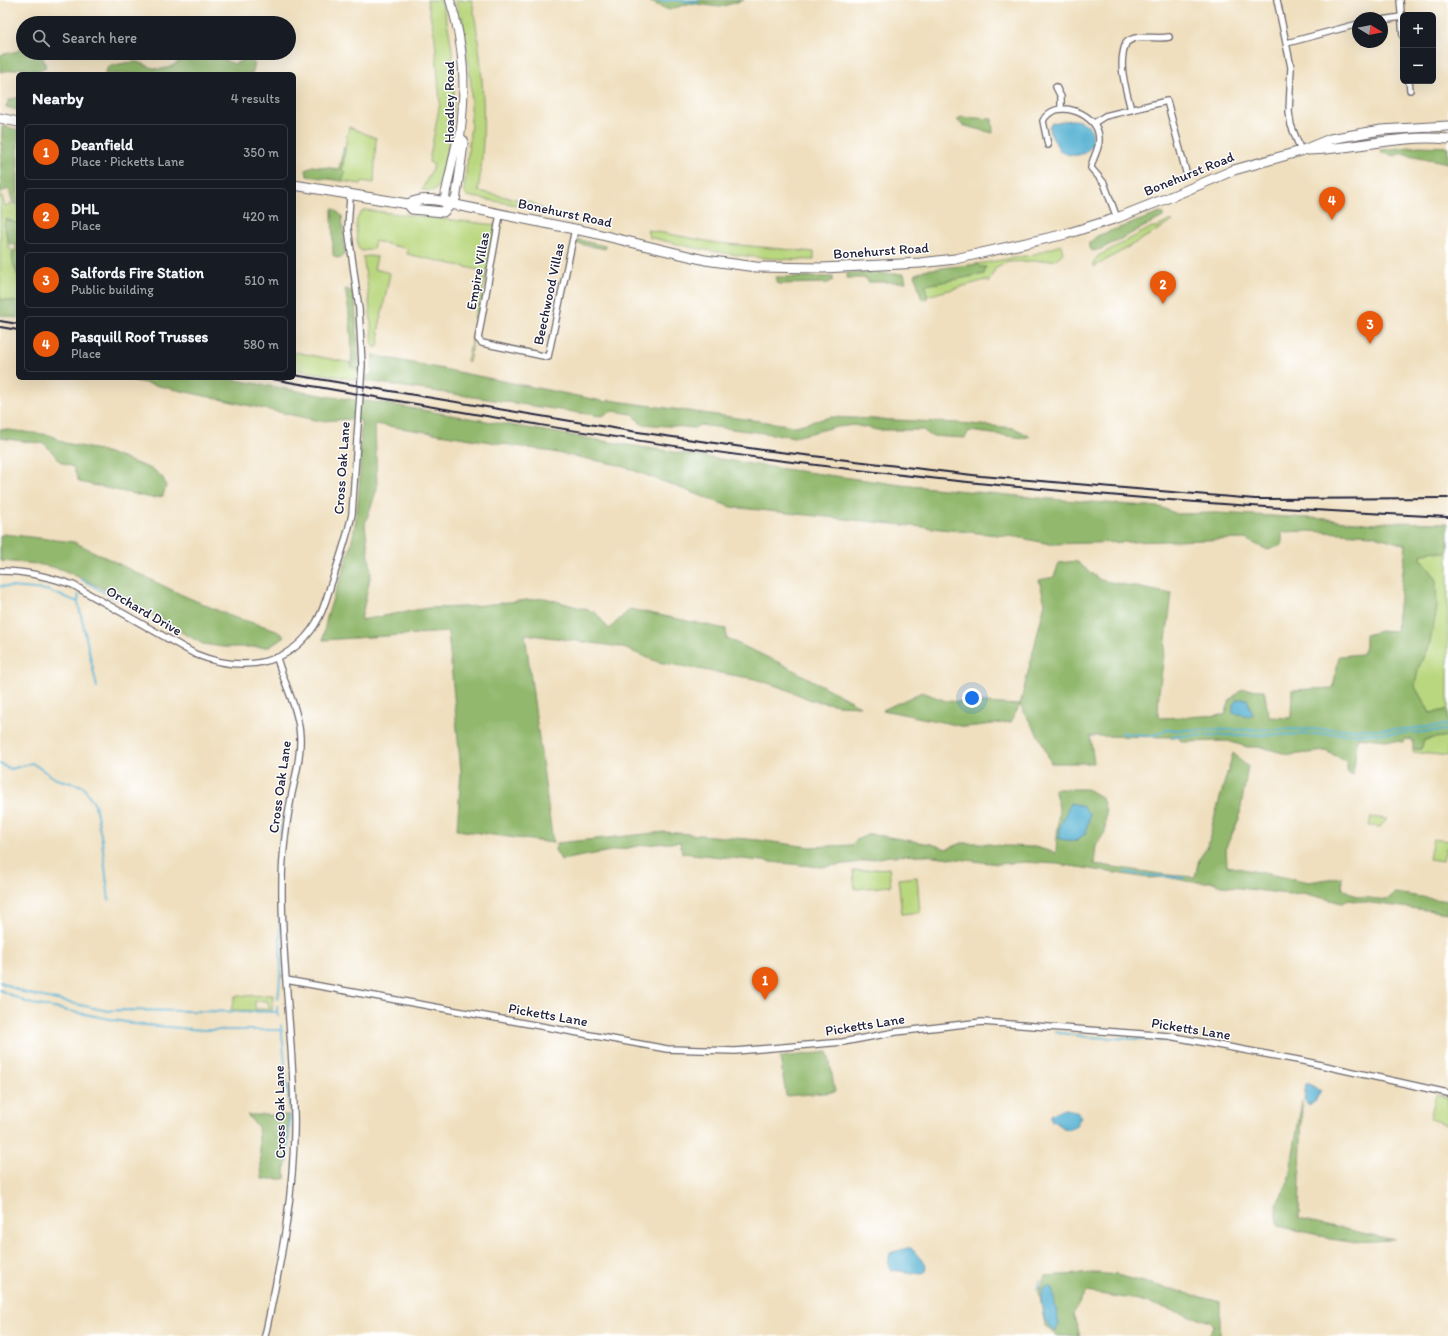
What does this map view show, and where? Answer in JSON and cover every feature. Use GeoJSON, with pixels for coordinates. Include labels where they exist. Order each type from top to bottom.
{"type":"FeatureCollection","features":[{"type":"Feature","properties":{"kind":"main road"},"geometry":{"type":"LineString","coordinates":[[0,118],[16,122]]}},
{"type":"Feature","properties":{"kind":"main road","name":"Bonehurst Road"},"geometry":{"type":"LineString","coordinates":[[296,185],[350,196],[408,204],[416,200],[433,200],[575,229],[705,260],[756,267],[823,268],[914,264],[955,259],[1066,234],[1117,218],[1234,170],[1301,151],[1330,139],[1368,132],[1448,126]]}},
{"type":"Feature","properties":{"kind":"main road","name":"Bonehurst Road"},"geometry":{"type":"LineString","coordinates":[[1301,151],[1332,150],[1405,139],[1448,139]]}},
{"type":"Feature","properties":{"kind":"street","name":"Hoadley Road"},"geometry":{"type":"LineString","coordinates":[[450,0],[461,44],[464,65],[464,101],[460,137],[464,141],[456,198],[451,204]]}},
{"type":"Feature","properties":{"kind":"street"},"geometry":{"type":"LineString","coordinates":[[1277,0],[1287,43],[1291,70],[1288,112],[1291,126],[1301,151]]}},
{"type":"Feature","properties":{"kind":"street"},"geometry":{"type":"LineString","coordinates":[[1400,0],[1400,12]]}},
{"type":"Feature","properties":{"kind":"street"},"geometry":{"type":"LineString","coordinates":[[1388,19],[1400,17]]}},
{"type":"Feature","properties":{"kind":"street"},"geometry":{"type":"LineString","coordinates":[[1287,43],[1352,26]]}},
{"type":"Feature","properties":{"kind":"street"},"geometry":{"type":"LineString","coordinates":[[1131,110],[1122,73],[1123,53],[1126,43],[1134,39],[1169,37]]}},
{"type":"Feature","properties":{"kind":"street"},"geometry":{"type":"LineString","coordinates":[[1409,84],[1410,90]]}},
{"type":"Feature","properties":{"kind":"street"},"geometry":{"type":"LineString","coordinates":[[1056,87],[1061,97],[1061,109]]}},
{"type":"Feature","properties":{"kind":"street"},"geometry":{"type":"LineString","coordinates":[[1094,123],[1105,116],[1167,101],[1186,172]]}},
{"type":"Feature","properties":{"kind":"street"},"geometry":{"type":"LineString","coordinates":[[1048,145],[1043,121],[1045,117],[1061,109],[1079,112],[1094,123],[1098,131],[1099,144],[1092,168],[1104,183],[1117,218]]}},
{"type":"Feature","properties":{"kind":"street","name":"Cross Oak Lane"},"geometry":{"type":"LineString","coordinates":[[265,1336],[284,1238],[294,1153],[294,1111],[282,885],[286,828],[298,759],[300,738],[293,703],[281,674],[277,658],[297,645],[315,625],[326,600],[341,556],[352,514],[362,359],[359,309],[348,228],[350,196]]}},
{"type":"Feature","properties":{"kind":"street","name":"Empire Villas"},"geometry":{"type":"LineString","coordinates":[[479,333],[500,214]]}},
{"type":"Feature","properties":{"kind":"street","name":"Beechwood Villas"},"geometry":{"type":"LineString","coordinates":[[479,333],[478,339],[482,342],[548,357],[575,229]]}},
{"type":"Feature","properties":{"kind":"street","name":"Orchard Drive"},"geometry":{"type":"LineString","coordinates":[[0,571],[39,575],[73,585],[189,651],[212,661],[231,665],[248,665],[277,658]]}},
{"type":"Feature","properties":{"kind":"street","name":"Picketts Lane"},"geometry":{"type":"LineString","coordinates":[[286,980],[667,1049],[735,1051],[843,1042],[896,1032],[982,1022],[1169,1036],[1303,1061],[1448,1093]]}},
{"type":"Feature","properties":{"kind":"green space"},"geometry":{"type":"Polygon","coordinates":[[[427,0],[441,0],[447,23],[454,70],[453,118],[449,142],[437,188],[432,191],[422,190],[434,165],[429,162],[440,103],[435,38],[427,0]]]}},
{"type":"Feature","properties":{"kind":"green space"},"geometry":{"type":"Polygon","coordinates":[[[455,0],[472,0],[479,47],[483,96],[483,144],[478,191],[533,203],[544,210],[467,196],[464,191],[471,124],[471,84],[462,16],[456,18],[458,9],[455,0]]]}},
{"type":"Feature","properties":{"kind":"green space"},"geometry":{"type":"Polygon","coordinates":[[[646,0],[744,0],[720,7],[690,3],[669,10],[646,0]]]}},
{"type":"Feature","properties":{"kind":"green space"},"geometry":{"type":"Polygon","coordinates":[[[16,51],[16,60],[44,60],[46,67],[37,71],[23,68],[0,72],[0,55],[16,51]]]}},
{"type":"Feature","properties":{"kind":"green space"},"geometry":{"type":"Polygon","coordinates":[[[181,60],[225,60],[234,64],[243,60],[250,60],[255,64],[253,72],[105,72],[109,66],[132,62],[138,62],[158,69],[167,68],[181,60]]]}},
{"type":"Feature","properties":{"kind":"green space"},"geometry":{"type":"Polygon","coordinates":[[[16,98],[16,110],[6,107],[9,100],[16,98]]]}},
{"type":"Feature","properties":{"kind":"green space"},"geometry":{"type":"Polygon","coordinates":[[[961,117],[992,119],[993,133],[962,125],[957,120],[961,117]]]}},
{"type":"Feature","properties":{"kind":"green space"},"geometry":{"type":"Polygon","coordinates":[[[4,126],[16,129],[16,204],[13,203],[9,189],[0,192],[2,127],[4,126]]]}},
{"type":"Feature","properties":{"kind":"green space"},"geometry":{"type":"Polygon","coordinates":[[[349,127],[376,138],[374,183],[362,181],[361,184],[342,181],[345,172],[342,169],[349,127]]]}},
{"type":"Feature","properties":{"kind":"green space"},"geometry":{"type":"Polygon","coordinates":[[[344,146],[345,151],[342,169],[345,172],[342,181],[307,176],[306,170],[312,166],[339,169],[344,146]]]}},
{"type":"Feature","properties":{"kind":"green space"},"geometry":{"type":"Polygon","coordinates":[[[1420,146],[1448,147],[1448,163],[1399,153],[1396,156],[1381,153],[1380,150],[1420,146]]]}},
{"type":"Feature","properties":{"kind":"green space"},"geometry":{"type":"Polygon","coordinates":[[[0,190],[5,206],[13,203],[16,204],[16,223],[7,219],[4,225],[9,248],[13,251],[12,257],[16,270],[16,302],[0,299],[0,190]]]}},
{"type":"Feature","properties":{"kind":"green space"},"geometry":{"type":"Polygon","coordinates":[[[332,209],[342,216],[345,254],[342,257],[336,258],[333,255],[332,209]]]}},
{"type":"Feature","properties":{"kind":"green space"},"geometry":{"type":"Polygon","coordinates":[[[364,210],[496,225],[469,362],[467,361],[476,321],[474,319],[483,271],[407,254],[408,249],[375,241],[373,249],[362,251],[358,248],[356,227],[358,218],[364,210]]]}},
{"type":"Feature","properties":{"kind":"green space"},"geometry":{"type":"Polygon","coordinates":[[[1160,213],[1164,214],[1163,217],[1101,249],[1093,251],[1089,248],[1089,243],[1097,236],[1160,213]]]}},
{"type":"Feature","properties":{"kind":"green space"},"geometry":{"type":"Polygon","coordinates":[[[6,219],[16,223],[16,246],[12,243],[10,245],[4,225],[6,219]]]}},
{"type":"Feature","properties":{"kind":"green space"},"geometry":{"type":"Polygon","coordinates":[[[1169,221],[1173,221],[1094,267],[1093,264],[1098,256],[1152,227],[1157,227],[1169,221]]]}},
{"type":"Feature","properties":{"kind":"green space"},"geometry":{"type":"Polygon","coordinates":[[[647,230],[717,243],[814,252],[814,260],[772,259],[711,251],[649,237],[647,230]]]}},
{"type":"Feature","properties":{"kind":"green space"},"geometry":{"type":"Polygon","coordinates":[[[576,239],[605,246],[605,249],[574,243],[576,239]]]}},
{"type":"Feature","properties":{"kind":"green space"},"geometry":{"type":"Polygon","coordinates":[[[1061,245],[1063,253],[1055,260],[1007,262],[995,269],[988,283],[986,280],[927,296],[925,285],[984,274],[977,264],[1032,255],[1061,245]]]}},
{"type":"Feature","properties":{"kind":"green space"},"geometry":{"type":"Polygon","coordinates":[[[16,248],[16,271],[13,257],[14,250],[16,248]]]}},
{"type":"Feature","properties":{"kind":"green space"},"geometry":{"type":"Polygon","coordinates":[[[363,257],[377,257],[374,269],[390,273],[378,333],[380,334],[378,347],[373,347],[368,289],[363,257]]]}},
{"type":"Feature","properties":{"kind":"green space"},"geometry":{"type":"Polygon","coordinates":[[[977,264],[980,267],[986,267],[984,274],[926,285],[927,299],[922,300],[915,275],[924,270],[977,264]]]}},
{"type":"Feature","properties":{"kind":"green space"},"geometry":{"type":"Polygon","coordinates":[[[847,273],[904,274],[906,282],[868,282],[866,278],[846,278],[847,273]]]}},
{"type":"Feature","properties":{"kind":"green space"},"geometry":{"type":"Polygon","coordinates":[[[776,277],[833,277],[833,280],[828,283],[778,284],[776,277]]]}},
{"type":"Feature","properties":{"kind":"green space"},"geometry":{"type":"Polygon","coordinates":[[[345,289],[352,291],[355,302],[359,370],[351,367],[351,328],[345,289]]]}},
{"type":"Feature","properties":{"kind":"green space"},"geometry":{"type":"Polygon","coordinates":[[[0,299],[16,302],[16,318],[0,315],[0,299]]]}},
{"type":"Feature","properties":{"kind":"green space"},"geometry":{"type":"Polygon","coordinates":[[[296,352],[351,363],[351,367],[359,370],[358,380],[296,369],[296,352]]]}},
{"type":"Feature","properties":{"kind":"green space"},"geometry":{"type":"Polygon","coordinates":[[[373,355],[607,402],[609,400],[795,426],[831,417],[959,423],[1014,428],[1030,436],[1024,438],[969,431],[965,438],[931,436],[923,430],[877,430],[854,425],[830,428],[795,437],[700,425],[694,428],[641,424],[633,414],[613,411],[601,416],[366,381],[367,376],[372,374],[373,355]]]}},
{"type":"Feature","properties":{"kind":"green space"},"geometry":{"type":"Polygon","coordinates":[[[131,380],[235,380],[609,442],[777,468],[901,485],[1050,499],[1160,507],[1177,514],[1216,513],[1327,519],[1375,524],[1385,522],[1448,523],[1448,553],[1431,551],[1421,555],[1421,559],[1436,578],[1437,608],[1430,642],[1418,669],[1415,687],[1430,713],[1448,710],[1448,736],[1424,740],[1421,749],[1413,749],[1413,740],[1404,739],[1403,742],[1358,737],[1353,775],[1348,772],[1346,761],[1326,751],[1290,755],[1261,747],[1247,747],[1228,741],[1182,742],[1178,737],[1090,736],[1094,763],[1051,763],[1042,742],[1020,705],[1045,603],[1039,580],[1054,577],[1059,563],[1076,561],[1100,580],[1172,594],[1159,692],[1158,716],[1160,718],[1225,715],[1230,700],[1242,689],[1264,690],[1269,717],[1291,718],[1292,690],[1333,688],[1339,656],[1362,654],[1365,647],[1365,635],[1380,631],[1396,632],[1406,545],[1372,535],[1309,531],[1282,532],[1282,545],[1268,550],[1245,539],[1050,544],[1017,537],[731,507],[619,465],[542,450],[375,424],[377,489],[365,524],[371,573],[361,620],[428,608],[465,607],[545,598],[595,612],[609,629],[630,609],[726,629],[726,638],[784,665],[860,706],[838,705],[811,700],[783,688],[755,679],[658,662],[621,647],[525,634],[553,843],[457,830],[461,772],[448,632],[323,640],[327,616],[347,560],[354,533],[359,485],[361,421],[352,419],[320,421],[131,380]]]}},
{"type":"Feature","properties":{"kind":"green space"},"geometry":{"type":"Polygon","coordinates":[[[0,429],[50,435],[65,443],[103,451],[154,470],[163,478],[166,486],[163,496],[152,498],[79,482],[73,467],[61,462],[45,444],[0,438],[0,429]]]}},
{"type":"Feature","properties":{"kind":"green space"},"geometry":{"type":"Polygon","coordinates":[[[4,534],[74,542],[180,594],[233,617],[274,629],[285,637],[269,647],[223,647],[203,644],[104,589],[61,569],[37,564],[0,561],[0,536],[4,534]]]}},
{"type":"Feature","properties":{"kind":"green space"},"geometry":{"type":"Polygon","coordinates":[[[1431,551],[1448,553],[1448,710],[1430,713],[1415,687],[1418,669],[1430,642],[1436,578],[1421,559],[1421,555],[1431,551]]]}},
{"type":"Feature","properties":{"kind":"green space"},"geometry":{"type":"Polygon","coordinates":[[[922,692],[946,701],[1020,705],[1011,722],[966,727],[883,710],[922,692]]]}},
{"type":"Feature","properties":{"kind":"green space"},"geometry":{"type":"Polygon","coordinates":[[[1448,736],[1448,756],[1413,752],[1413,749],[1421,749],[1424,740],[1448,736]]]}},
{"type":"Feature","properties":{"kind":"green space"},"geometry":{"type":"Polygon","coordinates":[[[1233,753],[1248,766],[1239,819],[1226,847],[1227,866],[1309,882],[1341,877],[1343,888],[1351,894],[1360,897],[1387,900],[1395,893],[1448,901],[1448,913],[1349,900],[1342,903],[1303,893],[1287,894],[1224,886],[1213,882],[1193,882],[1166,877],[1148,878],[1058,864],[1024,862],[998,864],[926,855],[889,856],[854,863],[821,867],[682,853],[680,842],[644,845],[561,860],[555,850],[557,843],[665,832],[758,840],[809,847],[852,845],[856,840],[870,834],[931,844],[947,849],[962,843],[980,843],[1004,846],[1035,847],[1056,853],[1059,807],[1054,789],[1087,789],[1102,798],[1106,812],[1105,832],[1096,846],[1094,864],[1167,875],[1195,877],[1199,859],[1208,846],[1213,822],[1233,753]]]}},
{"type":"Feature","properties":{"kind":"green space"},"geometry":{"type":"Polygon","coordinates":[[[1371,817],[1387,819],[1380,827],[1369,826],[1371,817]]]}},
{"type":"Feature","properties":{"kind":"green space"},"geometry":{"type":"Polygon","coordinates":[[[1433,839],[1448,841],[1448,848],[1446,848],[1443,861],[1429,859],[1433,839]]]}},
{"type":"Feature","properties":{"kind":"green space"},"geometry":{"type":"Polygon","coordinates":[[[889,868],[891,886],[855,889],[853,871],[889,868]]]}},
{"type":"Feature","properties":{"kind":"green space"},"geometry":{"type":"Polygon","coordinates":[[[917,877],[920,912],[902,914],[898,879],[917,877]]]}},
{"type":"Feature","properties":{"kind":"green space"},"geometry":{"type":"Polygon","coordinates":[[[273,995],[272,1011],[231,1010],[235,996],[273,995]],[[255,1001],[255,1009],[269,1009],[268,1001],[255,1001]]]}},
{"type":"Feature","properties":{"kind":"green space"},"geometry":{"type":"Polygon","coordinates":[[[828,1052],[835,1092],[786,1096],[780,1057],[828,1052]]]}},
{"type":"Feature","properties":{"kind":"green space"},"geometry":{"type":"Polygon","coordinates":[[[1436,1094],[1448,1098],[1448,1125],[1430,1119],[1436,1094]]]}},
{"type":"Feature","properties":{"kind":"green space"},"geometry":{"type":"Polygon","coordinates":[[[1302,1101],[1299,1219],[1395,1240],[1350,1242],[1330,1239],[1323,1236],[1278,1226],[1276,1205],[1288,1183],[1302,1101]]]}},
{"type":"Feature","properties":{"kind":"green space"},"geometry":{"type":"Polygon","coordinates":[[[247,1115],[288,1115],[285,1179],[262,1179],[258,1127],[247,1115]]]}},
{"type":"Feature","properties":{"kind":"green space"},"geometry":{"type":"Polygon","coordinates":[[[1095,1273],[1117,1275],[1220,1302],[1220,1336],[1207,1336],[1214,1326],[1210,1322],[1139,1300],[1086,1292],[1073,1314],[1080,1336],[1057,1336],[1045,1326],[1039,1292],[1045,1276],[1095,1273]]]}},
{"type":"Feature","properties":{"kind":"water"},"geometry":{"type":"Polygon","coordinates":[[[1071,120],[1082,122],[1089,127],[1092,134],[1092,142],[1089,149],[1082,154],[1072,155],[1060,151],[1050,133],[1049,126],[1052,123],[1071,120]]]}},
{"type":"Feature","properties":{"kind":"water"},"geometry":{"type":"Polygon","coordinates":[[[1237,699],[1247,699],[1253,715],[1247,716],[1233,713],[1233,705],[1237,699]]]}},
{"type":"Feature","properties":{"kind":"water"},"geometry":{"type":"Polygon","coordinates":[[[1070,803],[1083,806],[1090,815],[1085,834],[1075,841],[1059,839],[1060,827],[1070,803]]]}},
{"type":"Feature","properties":{"kind":"water"},"geometry":{"type":"Polygon","coordinates":[[[1306,1084],[1310,1084],[1321,1091],[1315,1102],[1308,1105],[1304,1099],[1306,1084]]]}},
{"type":"Feature","properties":{"kind":"water"},"geometry":{"type":"Polygon","coordinates":[[[1061,1109],[1072,1110],[1081,1117],[1075,1127],[1067,1130],[1051,1120],[1051,1115],[1061,1109]]]}},
{"type":"Feature","properties":{"kind":"water"},"geometry":{"type":"Polygon","coordinates":[[[911,1248],[926,1265],[925,1271],[922,1274],[891,1270],[888,1265],[890,1253],[911,1248]]]}},
{"type":"Feature","properties":{"kind":"water"},"geometry":{"type":"Polygon","coordinates":[[[1046,1286],[1052,1288],[1059,1325],[1055,1332],[1048,1324],[1043,1310],[1042,1296],[1043,1290],[1046,1286]]]}},
{"type":"Feature","properties":{"kind":"waterway"},"geometry":{"type":"LineString","coordinates":[[619,0],[630,0]]}},
{"type":"Feature","properties":{"kind":"waterway"},"geometry":{"type":"LineString","coordinates":[[647,0],[674,0]]}},
{"type":"Feature","properties":{"kind":"waterway"},"geometry":{"type":"LineString","coordinates":[[674,0],[698,2],[698,0]]}},
{"type":"Feature","properties":{"kind":"waterway"},"geometry":{"type":"LineString","coordinates":[[81,579],[116,599]]}},
{"type":"Feature","properties":{"kind":"waterway"},"geometry":{"type":"LineString","coordinates":[[0,586],[46,590],[78,602],[97,687]]}},
{"type":"Feature","properties":{"kind":"waterway"},"geometry":{"type":"LineString","coordinates":[[78,602],[79,594]]}},
{"type":"Feature","properties":{"kind":"waterway"},"geometry":{"type":"LineString","coordinates":[[1121,733],[1152,736],[1166,730],[1407,729],[1448,725]]}},
{"type":"Feature","properties":{"kind":"waterway"},"geometry":{"type":"LineString","coordinates":[[1172,736],[1407,733],[1448,730]]}},
{"type":"Feature","properties":{"kind":"waterway"},"geometry":{"type":"LineString","coordinates":[[0,764],[11,769],[32,763],[56,779],[83,786],[95,805],[102,841],[109,901]]}},
{"type":"Feature","properties":{"kind":"waterway"},"geometry":{"type":"LineString","coordinates":[[278,999],[281,969],[278,858],[283,815]]}},
{"type":"Feature","properties":{"kind":"waterway"},"geometry":{"type":"LineString","coordinates":[[1125,872],[1185,878]]}},
{"type":"Feature","properties":{"kind":"waterway"},"geometry":{"type":"LineString","coordinates":[[0,982],[25,993],[108,1011],[277,1012],[278,1015]]}},
{"type":"Feature","properties":{"kind":"waterway"},"geometry":{"type":"LineString","coordinates":[[0,990],[28,1003],[135,1024],[202,1030],[281,1030]]}},
{"type":"Feature","properties":{"kind":"waterway"},"geometry":{"type":"LineString","coordinates":[[277,1006],[277,1012]]}},
{"type":"Feature","properties":{"kind":"waterway"},"geometry":{"type":"LineString","coordinates":[[281,1025],[290,1112],[288,1162]]}},
{"type":"Feature","properties":{"kind":"waterway"},"geometry":{"type":"LineString","coordinates":[[1055,1032],[1087,1037],[1162,1040],[1200,1046]]}},
{"type":"Feature","properties":{"kind":"waterway"},"geometry":{"type":"LineString","coordinates":[[1037,1289],[1040,1281]]}},
{"type":"Feature","properties":{"kind":"railway"},"geometry":{"type":"LineString","coordinates":[[0,321],[16,324]]}},
{"type":"Feature","properties":{"kind":"railway"},"geometry":{"type":"LineString","coordinates":[[0,327],[16,330]]}},
{"type":"Feature","properties":{"kind":"railway"},"geometry":{"type":"LineString","coordinates":[[296,375],[631,431],[763,450],[981,476],[1255,499],[1448,498]]}},
{"type":"Feature","properties":{"kind":"railway"},"geometry":{"type":"LineString","coordinates":[[278,380],[642,441],[768,459],[938,479],[1193,502],[1448,517]]}},
{"type":"Feature","properties":{"kind":"place","name":"Pasquill Roof Trusses"},"geometry":{"type":"Point","coordinates":[1332,220]}},
{"type":"Feature","properties":{"kind":"place","name":"DHL"},"geometry":{"type":"Point","coordinates":[1163,304]}},
{"type":"Feature","properties":{"kind":"place","name":"Salfords Fire Station"},"geometry":{"type":"Point","coordinates":[1370,344]}},
{"type":"Feature","properties":{"kind":"place","name":"Deanfield"},"geometry":{"type":"Point","coordinates":[765,1000]}}]}
